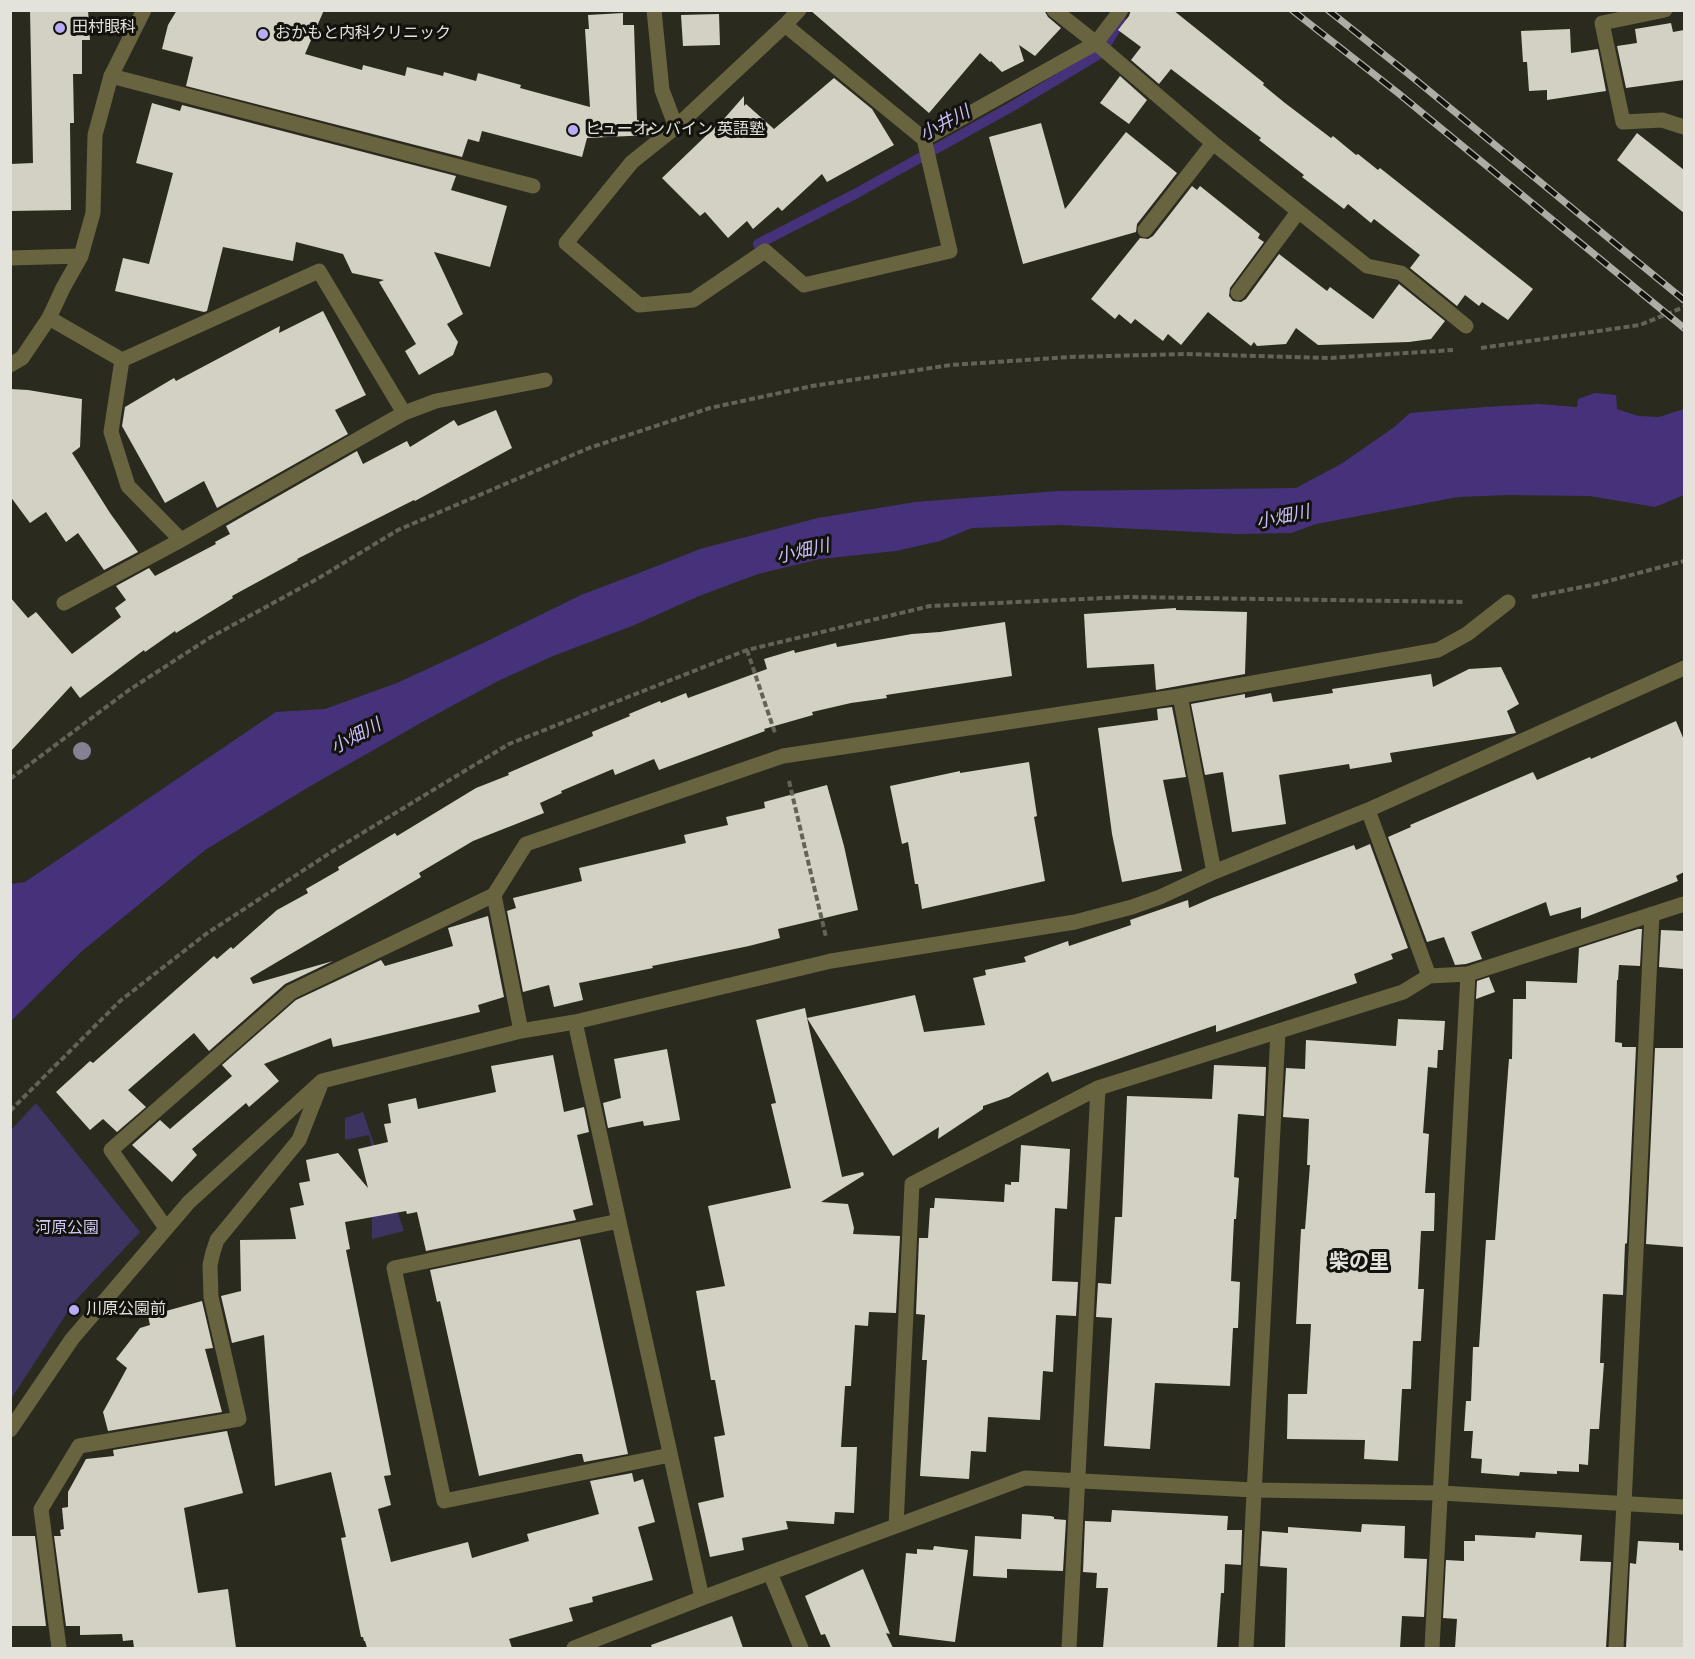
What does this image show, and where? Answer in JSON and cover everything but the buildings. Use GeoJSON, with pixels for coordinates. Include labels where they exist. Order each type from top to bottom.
{"type":"FeatureCollection","features":[{"type":"Feature","properties":{"kind":"street"},"geometry":{"type":"LineString","coordinates":[[10,365],[22,358],[49,318],[81,256],[93,213],[95,135],[111,76],[144,10]]}},
{"type":"Feature","properties":{"kind":"street"},"geometry":{"type":"LineString","coordinates":[[654,10],[662,90],[676,127]]}},
{"type":"Feature","properties":{"kind":"street"},"geometry":{"type":"LineString","coordinates":[[785,25],[924,139],[950,251],[804,285],[765,251],[693,300],[639,305],[566,243],[632,162],[676,127],[799,10]]}},
{"type":"Feature","properties":{"kind":"street"},"geometry":{"type":"LineString","coordinates":[[1054,10],[1298,212],[1367,266],[1401,273],[1466,326]]}},
{"type":"Feature","properties":{"kind":"street"},"geometry":{"type":"LineString","coordinates":[[924,139],[1102,48],[1121,10]]}},
{"type":"Feature","properties":{"kind":"street"},"geometry":{"type":"LineString","coordinates":[[1665,10],[1602,23],[1623,122],[1662,120],[1684,127]]}},
{"type":"Feature","properties":{"kind":"street"},"geometry":{"type":"LineString","coordinates":[[111,76],[533,186]]}},
{"type":"Feature","properties":{"kind":"street"},"geometry":{"type":"LineString","coordinates":[[1145,230],[1214,143]]}},
{"type":"Feature","properties":{"kind":"street"},"geometry":{"type":"LineString","coordinates":[[1238,293],[1298,212]]}},
{"type":"Feature","properties":{"kind":"street"},"geometry":{"type":"LineString","coordinates":[[10,258],[81,256]]}},
{"type":"Feature","properties":{"kind":"street"},"geometry":{"type":"LineString","coordinates":[[122,360],[319,270],[404,413]]}},
{"type":"Feature","properties":{"kind":"street"},"geometry":{"type":"LineString","coordinates":[[49,318],[122,360]]}},
{"type":"Feature","properties":{"kind":"street"},"geometry":{"type":"LineString","coordinates":[[122,360],[111,432],[128,486],[181,540]]}},
{"type":"Feature","properties":{"kind":"street"},"geometry":{"type":"LineString","coordinates":[[64,603],[181,540],[404,413],[436,401],[545,380]]}},
{"type":"Feature","properties":{"kind":"street"},"geometry":{"type":"LineString","coordinates":[[166,1228],[111,1150],[291,992],[494,895],[526,844],[783,756],[1180,696],[1438,650],[1467,634],[1508,602]]}},
{"type":"Feature","properties":{"kind":"street"},"geometry":{"type":"LineString","coordinates":[[10,1430],[72,1339],[189,1202],[322,1081],[521,1031],[575,1022],[831,961],[1075,922],[1104,915],[1160,897],[1214,872],[1368,810],[1684,668]]}},
{"type":"Feature","properties":{"kind":"street"},"geometry":{"type":"LineString","coordinates":[[1180,696],[1214,872]]}},
{"type":"Feature","properties":{"kind":"street"},"geometry":{"type":"LineString","coordinates":[[1368,810],[1429,976]]}},
{"type":"Feature","properties":{"kind":"street"},"geometry":{"type":"LineString","coordinates":[[494,895],[521,1031]]}},
{"type":"Feature","properties":{"kind":"street"},"geometry":{"type":"LineString","coordinates":[[896,1526],[912,1184],[1098,1088],[1403,992],[1429,976],[1468,974],[1684,904]]}},
{"type":"Feature","properties":{"kind":"street"},"geometry":{"type":"LineString","coordinates":[[1616,1648],[1652,914]]}},
{"type":"Feature","properties":{"kind":"street"},"geometry":{"type":"LineString","coordinates":[[1432,1648],[1468,974]]}},
{"type":"Feature","properties":{"kind":"street"},"geometry":{"type":"LineString","coordinates":[[575,1022],[702,1598]]}},
{"type":"Feature","properties":{"kind":"street"},"geometry":{"type":"LineString","coordinates":[[1246,1648],[1278,1032]]}},
{"type":"Feature","properties":{"kind":"street"},"geometry":{"type":"LineString","coordinates":[[58,1648],[41,1509],[79,1446],[239,1419],[211,1296],[210,1265],[213,1252],[217,1240],[299,1140],[322,1081]]}},
{"type":"Feature","properties":{"kind":"street"},"geometry":{"type":"LineString","coordinates":[[1070,1648],[1098,1088]]}},
{"type":"Feature","properties":{"kind":"street"},"geometry":{"type":"LineString","coordinates":[[619,1221],[394,1268],[444,1500],[670,1455]]}},
{"type":"Feature","properties":{"kind":"street"},"geometry":{"type":"LineString","coordinates":[[574,1648],[1025,1478],[1254,1490],[1440,1493],[1684,1507]]}},
{"type":"Feature","properties":{"kind":"street"},"geometry":{"type":"LineString","coordinates":[[770,1573],[801,1648]]}},
{"type":"Feature","properties":{"kind":"path"},"geometry":{"type":"LineString","coordinates":[[1477,349],[1640,325],[1684,307]]}},
{"type":"Feature","properties":{"kind":"path"},"geometry":{"type":"LineString","coordinates":[[10,779],[138,684],[211,637],[316,579],[398,530],[589,448],[710,408],[812,386],[951,365],[1070,357],[1185,354],[1329,358],[1454,350]]}},
{"type":"Feature","properties":{"kind":"path"},"geometry":{"type":"LineString","coordinates":[[10,1111],[120,1001],[206,934],[336,849],[509,744],[747,650],[930,606],[1127,597],[1508,602],[1597,584],[1684,561]]}},
{"type":"Feature","properties":{"kind":"path"},"geometry":{"type":"LineString","coordinates":[[747,650],[783,756],[831,961]]}},
{"type":"Feature","properties":{"kind":"green space","name":"河原公園"},"geometry":{"type":"Polygon","coordinates":[[[36,1103],[140,1232],[74,1302],[11,1399],[11,1130],[36,1103]]]}},
{"type":"Feature","properties":{"kind":"green space"},"geometry":{"type":"Polygon","coordinates":[[[363,1112],[404,1231],[372,1239],[372,1202],[383,1195],[369,1135],[345,1140],[345,1118],[363,1112]]]}},
{"type":"Feature","properties":{"kind":"water","name":"小畑川"},"geometry":{"type":"Polygon","coordinates":[[[1595,393],[1616,395],[1617,409],[1638,416],[1659,417],[1684,409],[1684,495],[1655,507],[1590,496],[1458,497],[1316,524],[1291,533],[1236,534],[1060,525],[972,528],[940,541],[896,551],[820,559],[758,574],[699,596],[498,681],[307,788],[205,850],[81,952],[11,1021],[11,884],[25,882],[276,712],[325,709],[397,683],[581,595],[700,549],[818,518],[915,502],[1059,491],[1296,488],[1341,464],[1393,428],[1410,413],[1538,404],[1577,407],[1578,399],[1595,393]]]}},
{"type":"Feature","properties":{"kind":"waterway","name":"小井川"},"geometry":{"type":"LineString","coordinates":[[758,244],[855,194],[1011,107],[1101,53],[1121,20]]}},
{"type":"Feature","properties":{"kind":"railway"},"geometry":{"type":"LineString","coordinates":[[1292,10],[1398,93],[1684,328]]}},
{"type":"Feature","properties":{"kind":"railway"},"geometry":{"type":"LineString","coordinates":[[1328,10],[1684,300]]}},
{"type":"Feature","properties":{"kind":"place","name":"田村眼科"},"geometry":{"type":"Point","coordinates":[60,28]}},
{"type":"Feature","properties":{"kind":"place","name":"おかもと内科クリニック"},"geometry":{"type":"Point","coordinates":[263,34]}},
{"type":"Feature","properties":{"kind":"place","name":"ヒューオンバイン 英語塾"},"geometry":{"type":"Point","coordinates":[573,130]}},
{"type":"Feature","properties":{"kind":"place","name":"川原公園前"},"geometry":{"type":"Point","coordinates":[74,1310]}},
{"type":"Feature","properties":{"kind":"district","name":"柴の里"},"geometry":{"type":"Point","coordinates":[1359,1263]}}]}
